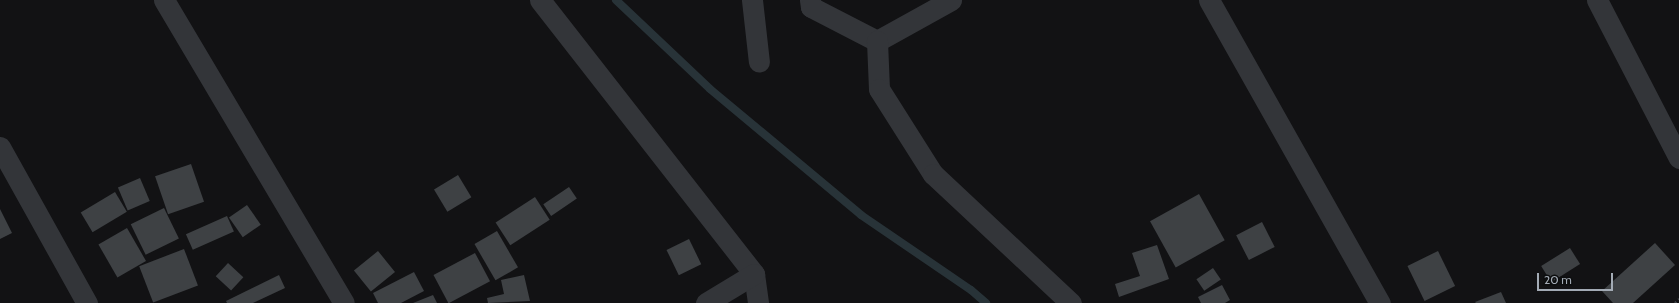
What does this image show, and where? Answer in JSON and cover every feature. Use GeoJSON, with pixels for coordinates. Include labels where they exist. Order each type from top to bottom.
{"type":"FeatureCollection","features":[{"type":"Feature","properties":{"kind":"street"},"geometry":{"type":"LineString","coordinates":[[164,0],[344,303]]}},
{"type":"Feature","properties":{"kind":"street"},"geometry":{"type":"LineString","coordinates":[[540,0],[754,274],[758,303]]}},
{"type":"Feature","properties":{"kind":"street"},"geometry":{"type":"LineString","coordinates":[[752,0],[759,62]]}},
{"type":"Feature","properties":{"kind":"street"},"geometry":{"type":"LineString","coordinates":[[810,0],[811,7],[877,41]]}},
{"type":"Feature","properties":{"kind":"street"},"geometry":{"type":"LineString","coordinates":[[877,41],[951,0]]}},
{"type":"Feature","properties":{"kind":"street"},"geometry":{"type":"LineString","coordinates":[[1209,0],[1380,303]]}},
{"type":"Feature","properties":{"kind":"street"},"geometry":{"type":"LineString","coordinates":[[1597,0],[1679,158]]}},
{"type":"Feature","properties":{"kind":"street"},"geometry":{"type":"LineString","coordinates":[[877,41],[879,89],[934,174],[1071,303]]}},
{"type":"Feature","properties":{"kind":"street"},"geometry":{"type":"LineString","coordinates":[[0,149],[88,303]]}},
{"type":"Feature","properties":{"kind":"street"},"geometry":{"type":"LineString","coordinates":[[706,303],[754,274]]}},
{"type":"Feature","properties":{"kind":"path"},"geometry":{"type":"LineString","coordinates":[[1674,303],[1679,299]]}},
{"type":"Feature","properties":{"kind":"building"},"geometry":{"type":"Polygon","coordinates":[[[191,164],[204,202],[168,214],[155,176],[191,164]]]}},
{"type":"Feature","properties":{"kind":"building"},"geometry":{"type":"Polygon","coordinates":[[[458,175],[471,197],[447,212],[434,189],[458,175]]]}},
{"type":"Feature","properties":{"kind":"building"},"geometry":{"type":"Polygon","coordinates":[[[140,178],[150,201],[128,210],[118,187],[140,178]]]}},
{"type":"Feature","properties":{"kind":"building"},"geometry":{"type":"Polygon","coordinates":[[[569,187],[577,199],[551,216],[543,204],[569,187]]]}},
{"type":"Feature","properties":{"kind":"building"},"geometry":{"type":"Polygon","coordinates":[[[115,192],[127,212],[93,232],[81,213],[115,192]]]}},
{"type":"Feature","properties":{"kind":"building"},"geometry":{"type":"Polygon","coordinates":[[[1199,194],[1225,240],[1176,268],[1150,221],[1199,194]]]}},
{"type":"Feature","properties":{"kind":"building"},"geometry":{"type":"Polygon","coordinates":[[[535,197],[550,220],[510,245],[496,223],[535,197]]]}},
{"type":"Feature","properties":{"kind":"building"},"geometry":{"type":"Polygon","coordinates":[[[247,205],[261,225],[243,237],[229,218],[247,205]]]}},
{"type":"Feature","properties":{"kind":"building"},"geometry":{"type":"Polygon","coordinates":[[[164,208],[179,239],[146,255],[131,224],[164,208]]]}},
{"type":"Feature","properties":{"kind":"building"},"geometry":{"type":"Polygon","coordinates":[[[0,209],[12,233],[0,239],[0,209]]]}},
{"type":"Feature","properties":{"kind":"building"},"geometry":{"type":"Polygon","coordinates":[[[227,216],[234,232],[193,250],[186,234],[227,216]]]}},
{"type":"Feature","properties":{"kind":"building"},"geometry":{"type":"Polygon","coordinates":[[[1262,222],[1275,247],[1249,260],[1236,235],[1262,222]]]}},
{"type":"Feature","properties":{"kind":"building"},"geometry":{"type":"Polygon","coordinates":[[[127,228],[146,261],[117,277],[98,244],[127,228]]]}},
{"type":"Feature","properties":{"kind":"building"},"geometry":{"type":"Polygon","coordinates":[[[497,231],[518,267],[495,280],[474,244],[497,231]]]}},
{"type":"Feature","properties":{"kind":"building"},"geometry":{"type":"Polygon","coordinates":[[[689,239],[701,264],[679,275],[667,250],[689,239]]]}},
{"type":"Feature","properties":{"kind":"building"},"geometry":{"type":"Polygon","coordinates":[[[1655,243],[1675,265],[1633,303],[1613,303],[1602,291],[1655,243]]]}},
{"type":"Feature","properties":{"kind":"building"},"geometry":{"type":"Polygon","coordinates":[[[1157,245],[1169,279],[1119,297],[1115,284],[1140,276],[1132,253],[1157,245]]]}},
{"type":"Feature","properties":{"kind":"building"},"geometry":{"type":"Polygon","coordinates":[[[1570,248],[1580,264],[1551,282],[1541,266],[1570,248]]]}},
{"type":"Feature","properties":{"kind":"building"},"geometry":{"type":"Polygon","coordinates":[[[184,249],[198,285],[153,303],[139,266],[184,249]]]}},
{"type":"Feature","properties":{"kind":"building"},"geometry":{"type":"Polygon","coordinates":[[[378,251],[395,272],[371,291],[354,271],[378,251]]]}},
{"type":"Feature","properties":{"kind":"building"},"geometry":{"type":"Polygon","coordinates":[[[1438,251],[1455,286],[1425,301],[1407,266],[1438,251]]]}},
{"type":"Feature","properties":{"kind":"building"},"geometry":{"type":"Polygon","coordinates":[[[475,253],[490,281],[448,303],[434,275],[475,253]]]}},
{"type":"Feature","properties":{"kind":"building"},"geometry":{"type":"Polygon","coordinates":[[[228,263],[243,277],[231,290],[216,276],[228,263]]]}},
{"type":"Feature","properties":{"kind":"building"},"geometry":{"type":"Polygon","coordinates":[[[1213,268],[1221,280],[1204,291],[1196,279],[1213,268]]]}},
{"type":"Feature","properties":{"kind":"building"},"geometry":{"type":"Polygon","coordinates":[[[414,272],[424,291],[401,303],[378,303],[373,293],[414,272]]]}},
{"type":"Feature","properties":{"kind":"building"},"geometry":{"type":"Polygon","coordinates":[[[279,275],[285,288],[253,303],[227,303],[226,301],[279,275]]]}},
{"type":"Feature","properties":{"kind":"building"},"geometry":{"type":"Polygon","coordinates":[[[524,275],[530,301],[488,303],[487,298],[504,294],[501,280],[524,275]]]}},
{"type":"Feature","properties":{"kind":"building"},"geometry":{"type":"Polygon","coordinates":[[[1222,285],[1230,300],[1225,303],[1201,303],[1198,297],[1222,285]]]}},
{"type":"Feature","properties":{"kind":"building"},"geometry":{"type":"Polygon","coordinates":[[[1501,292],[1506,303],[1475,302],[1501,292]]]}},
{"type":"Feature","properties":{"kind":"building"},"geometry":{"type":"Polygon","coordinates":[[[433,295],[437,303],[413,303],[433,295]]]}},
{"type":"Feature","properties":{"kind":"waterway"},"geometry":{"type":"LineString","coordinates":[[616,0],[710,89],[861,215],[971,290],[986,303]]}}]}
